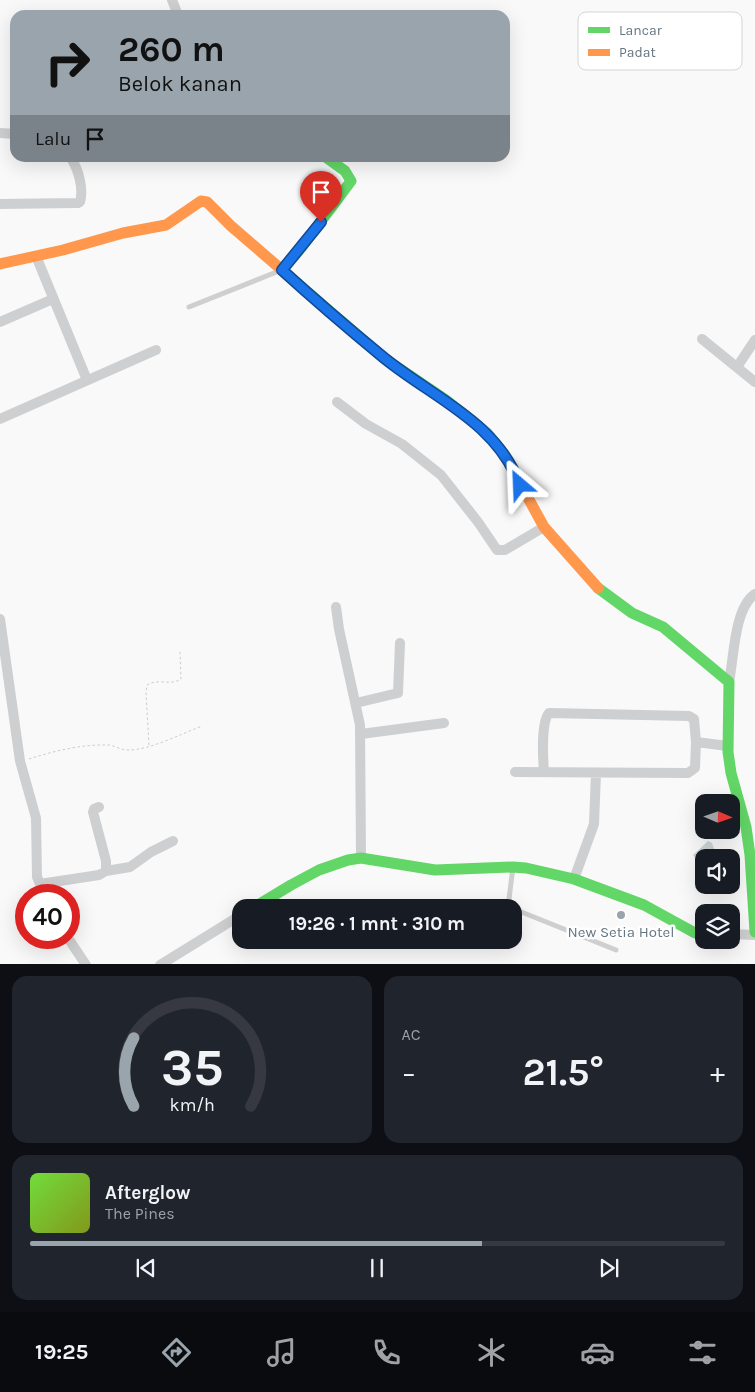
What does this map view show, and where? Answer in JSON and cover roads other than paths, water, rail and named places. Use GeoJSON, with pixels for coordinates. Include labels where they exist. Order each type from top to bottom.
{"type":"FeatureCollection","features":[{"type":"Feature","properties":{"kind":"street"},"geometry":{"type":"LineString","coordinates":[[0,204],[80,202],[80,180],[74,162]]}},
{"type":"Feature","properties":{"kind":"street"},"geometry":{"type":"LineString","coordinates":[[282,270],[301,248],[351,181],[346,172],[332,162]]}},
{"type":"Feature","properties":{"kind":"street"},"geometry":{"type":"LineString","coordinates":[[0,264],[123,233],[166,225],[201,201],[207,202],[231,226],[384,358],[451,404],[487,434],[511,465],[544,527],[599,589],[632,613],[663,627],[729,682]]}},
{"type":"Feature","properties":{"kind":"street"},"geometry":{"type":"LineString","coordinates":[[36,256],[87,380]]}},
{"type":"Feature","properties":{"kind":"street"},"geometry":{"type":"LineString","coordinates":[[0,322],[53,299]]}},
{"type":"Feature","properties":{"kind":"street"},"geometry":{"type":"LineString","coordinates":[[702,338],[755,382]]}},
{"type":"Feature","properties":{"kind":"street"},"geometry":{"type":"LineString","coordinates":[[737,367],[755,340]]}},
{"type":"Feature","properties":{"kind":"street"},"geometry":{"type":"LineString","coordinates":[[0,419],[156,350]]}},
{"type":"Feature","properties":{"kind":"street"},"geometry":{"type":"LineString","coordinates":[[337,402],[366,424],[402,444],[441,475],[478,522],[497,550],[505,550],[544,527]]}},
{"type":"Feature","properties":{"kind":"street"},"geometry":{"type":"LineString","coordinates":[[740,934],[755,934],[751,839],[731,773],[728,746],[729,682],[740,617],[744,605],[755,594]]}},
{"type":"Feature","properties":{"kind":"street"},"geometry":{"type":"LineString","coordinates":[[336,607],[338,629],[356,703],[360,734],[361,858]]}},
{"type":"Feature","properties":{"kind":"street"},"geometry":{"type":"LineString","coordinates":[[0,619],[20,761],[35,810],[37,877],[40,884],[99,875],[106,871],[130,866],[151,852],[173,841]]}},
{"type":"Feature","properties":{"kind":"street"},"geometry":{"type":"LineString","coordinates":[[356,703],[398,693],[400,643]]}},
{"type":"Feature","properties":{"kind":"street"},"geometry":{"type":"LineString","coordinates":[[515,772],[688,773],[695,768],[696,742],[694,720],[689,716],[550,714],[546,717],[543,749],[544,772]]}},
{"type":"Feature","properties":{"kind":"street"},"geometry":{"type":"LineString","coordinates":[[360,734],[444,723]]}},
{"type":"Feature","properties":{"kind":"street"},"geometry":{"type":"LineString","coordinates":[[696,742],[728,746]]}},
{"type":"Feature","properties":{"kind":"street"},"geometry":{"type":"LineString","coordinates":[[574,879],[594,824],[596,773]]}},
{"type":"Feature","properties":{"kind":"street"},"geometry":{"type":"LineString","coordinates":[[99,807],[94,809],[93,812],[106,861],[106,871]]}},
{"type":"Feature","properties":{"kind":"street"},"geometry":{"type":"LineString","coordinates":[[269,899],[332,864],[350,859],[361,858],[435,870],[513,866],[574,879],[644,905],[695,933]]}},
{"type":"Feature","properties":{"kind":"street"},"geometry":{"type":"LineString","coordinates":[[160,964],[232,920]]}},
{"type":"Feature","properties":{"kind":"street"},"geometry":{"type":"LineString","coordinates":[[76,949],[86,964]]}},
{"type":"Feature","properties":{"kind":"lane"},"geometry":{"type":"LineString","coordinates":[[189,307],[282,270]]}},
{"type":"Feature","properties":{"kind":"lane"},"geometry":{"type":"LineString","coordinates":[[508,899],[513,866]]}},
{"type":"Feature","properties":{"kind":"lane"},"geometry":{"type":"LineString","coordinates":[[522,911],[616,950]]}},
{"type":"Feature","properties":{"kind":"place","name":"New Setia Hotel"},"geometry":{"type":"Point","coordinates":[621,915]}}]}
